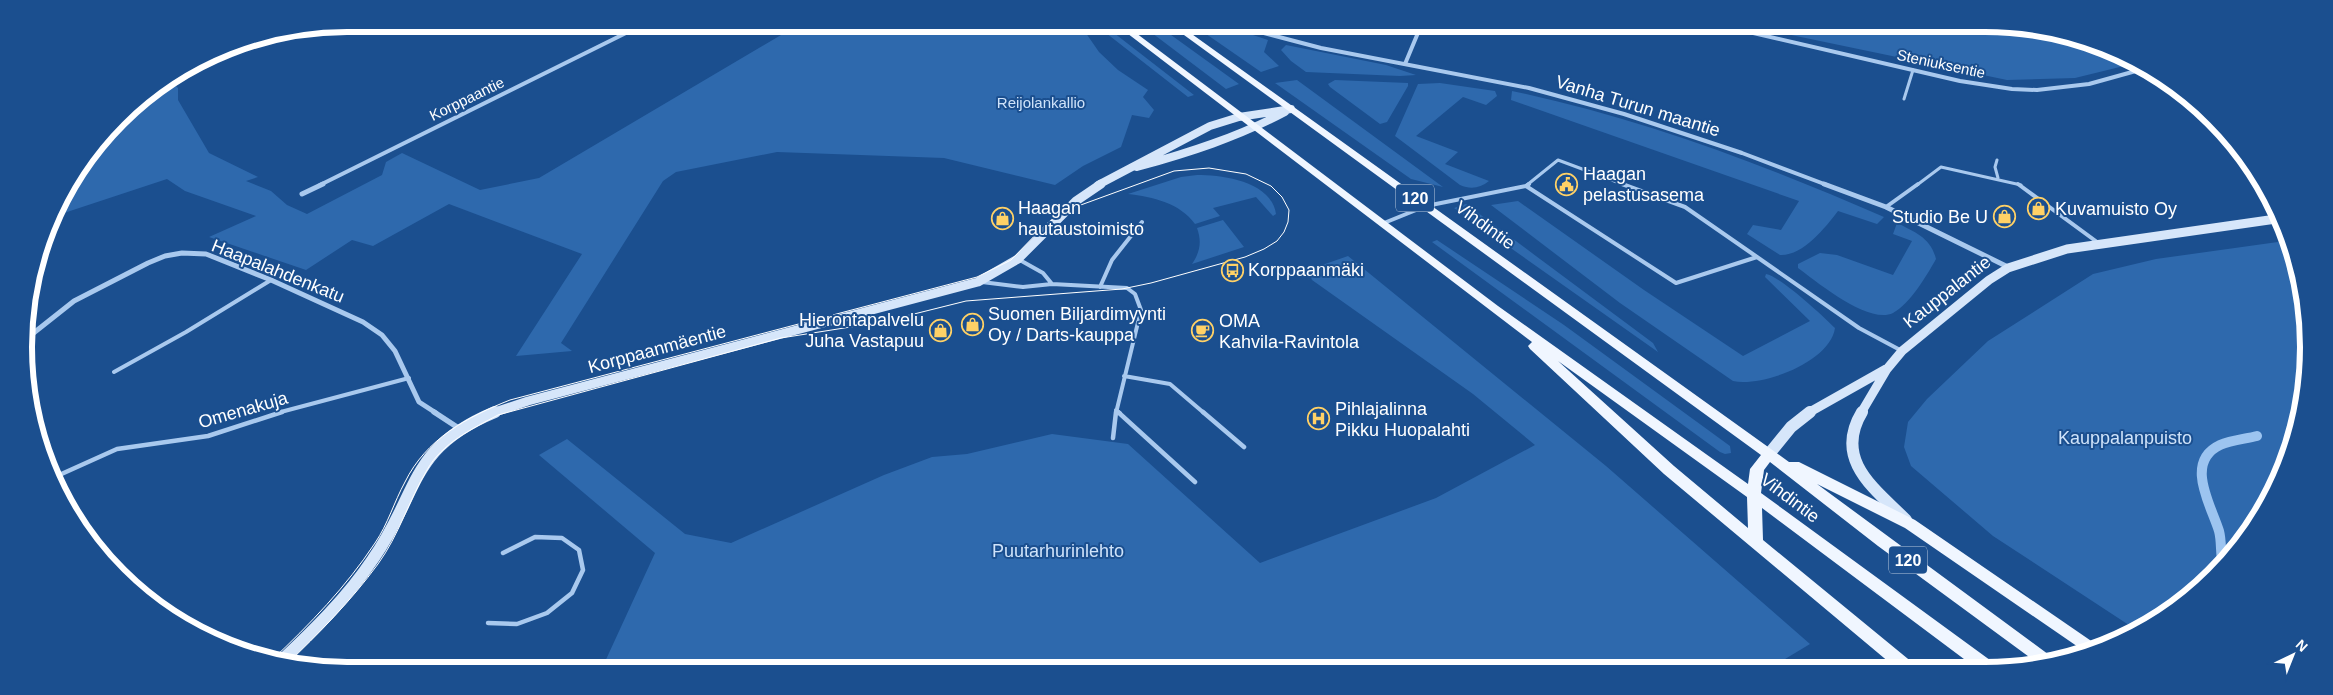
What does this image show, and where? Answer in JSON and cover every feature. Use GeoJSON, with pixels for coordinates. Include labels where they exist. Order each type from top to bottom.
{"type":"FeatureCollection","features":[{"type":"Feature","properties":{"kind":"main road","name":"Vihdintie"},"geometry":{"type":"LineString","coordinates":[[1131,32],[1255,129],[1494,309],[1754,495],[1980,662]]}},
{"type":"Feature","properties":{"kind":"main road","name":"Vihdintie"},"geometry":{"type":"LineString","coordinates":[[1184,32],[1769,454],[1883,542],[2042,657]]}},
{"type":"Feature","properties":{"kind":"main road","name":"Vihdintie"},"geometry":{"type":"LineString","coordinates":[[1494,309],[1669,470],[1900,662]]}},
{"type":"Feature","properties":{"kind":"main road","name":"Vihdintie"},"geometry":{"type":"LineString","coordinates":[[1769,454],[1910,524],[2088,646]]}},
{"type":"Feature","properties":{"kind":"main road","name":"Kauppalantie"},"geometry":{"type":"LineString","coordinates":[[1756,544],[1754,495],[1757,469],[1769,454]]}},
{"type":"Feature","properties":{"kind":"street","name":"Korppaantie"},"geometry":{"type":"LineString","coordinates":[[302,194],[628,32]]}},
{"type":"Feature","properties":{"kind":"street","name":"Vanha Turun maantie"},"geometry":{"type":"LineString","coordinates":[[1260,32],[1321,48],[1529,88],[1583,101],[1742,154],[1886,207],[2008,268]]}},
{"type":"Feature","properties":{"kind":"street"},"geometry":{"type":"LineString","coordinates":[[1405,64],[1418,32]]}},
{"type":"Feature","properties":{"kind":"street","name":"Steniuksentie"},"geometry":{"type":"LineString","coordinates":[[1749,32],[1986,86],[2037,90],[2089,84],[2136,71]]}},
{"type":"Feature","properties":{"kind":"street","name":"Korppaanmäentie"},"geometry":{"type":"LineString","coordinates":[[286,656],[324,619],[359,577],[384,542],[420,469],[442,442],[486,414],[528,400],[978,282],[1018,259],[1076,201],[1098,185],[1164,148],[1210,126],[1239,116],[1291,108]]}},
{"type":"Feature","properties":{"kind":"street","name":"Korppaanmäentie"},"geometry":{"type":"LineString","coordinates":[[1122,172],[1228,140],[1255,129],[1291,108]]}},
{"type":"Feature","properties":{"kind":"street","name":"Kauppalantie"},"geometry":{"type":"LineString","coordinates":[[1910,524],[1864,479],[1852,454],[1855,423],[1887,369],[1902,351],[1989,280],[2008,268],[2067,249],[2099,243],[2273,219]]}},
{"type":"Feature","properties":{"kind":"street","name":"Haapalahdenkatu"},"geometry":{"type":"LineString","coordinates":[[33,334],[74,301],[165,256],[188,252],[206,254],[271,280],[364,322],[382,334],[395,351],[410,378],[419,402],[460,429]]}},
{"type":"Feature","properties":{"kind":"street","name":"Kauppalantie"},"geometry":{"type":"LineString","coordinates":[[1769,454],[1791,427],[1812,410],[1887,369]]}},
{"type":"Feature","properties":{"kind":"lane"},"geometry":{"type":"LineString","coordinates":[[1904,99],[1913,70]]}},
{"type":"Feature","properties":{"kind":"lane"},"geometry":{"type":"LineString","coordinates":[[1382,224],[1426,206],[1526,186],[1558,160],[1685,207],[1859,328],[1902,351]]}},
{"type":"Feature","properties":{"kind":"lane"},"geometry":{"type":"LineString","coordinates":[[1997,160],[1994,168],[1998,178]]}},
{"type":"Feature","properties":{"kind":"lane"},"geometry":{"type":"LineString","coordinates":[[1886,207],[1941,168],[1998,178],[2020,184],[2099,243]]}},
{"type":"Feature","properties":{"kind":"lane"},"geometry":{"type":"LineString","coordinates":[[1526,186],[1676,283],[1757,257]]}},
{"type":"Feature","properties":{"kind":"lane"},"geometry":{"type":"LineString","coordinates":[[1100,287],[1112,260],[1142,222]]}},
{"type":"Feature","properties":{"kind":"lane"},"geometry":{"type":"LineString","coordinates":[[1018,259],[1043,273],[1052,284]]}},
{"type":"Feature","properties":{"kind":"lane"},"geometry":{"type":"LineString","coordinates":[[114,372],[186,332],[271,280]]}},
{"type":"Feature","properties":{"kind":"lane"},"geometry":{"type":"LineString","coordinates":[[978,282],[1023,287],[1052,284],[1127,288],[1135,294],[1140,310],[1116,410],[1114,438]]}},
{"type":"Feature","properties":{"kind":"lane"},"geometry":{"type":"LineString","coordinates":[[1124,376],[1170,384],[1244,447]]}},
{"type":"Feature","properties":{"kind":"lane","name":"Omenakuja"},"geometry":{"type":"LineString","coordinates":[[59,475],[117,449],[208,436],[276,414],[410,378]]}},
{"type":"Feature","properties":{"kind":"lane"},"geometry":{"type":"LineString","coordinates":[[1116,410],[1137,427],[1195,482]]}},
{"type":"Feature","properties":{"kind":"lane"},"geometry":{"type":"LineString","coordinates":[[488,623],[516,624],[547,613],[572,593],[583,570],[579,550],[562,538],[535,537],[503,552]]}},
{"type":"Feature","properties":{"kind":"green space","name":"Reijolankallio"},"geometry":{"type":"Polygon","coordinates":[[[786,32],[1085,32],[1099,52],[1118,70],[1148,90],[1143,97],[1154,110],[1149,118],[1132,115],[1121,147],[1083,166],[1055,185],[944,158],[777,152],[676,172],[663,181],[561,343],[572,351],[516,356],[582,254],[449,204],[373,246],[352,240],[306,270],[209,237],[256,216],[185,191],[167,179],[63,212],[86,172],[111,140],[140,111],[174,84],[178,88],[178,100],[209,153],[258,177],[246,181],[271,191],[287,205],[307,214],[382,175],[386,162],[402,153],[480,190],[539,178],[786,32]]]}},
{"type":"Feature","properties":{"kind":"green space"},"geometry":{"type":"Polygon","coordinates":[[[1105,32],[1113,32],[1194,95],[1188,97],[1105,32]]]}},
{"type":"Feature","properties":{"kind":"green space"},"geometry":{"type":"Polygon","coordinates":[[[1151,32],[1167,32],[1239,84],[1226,89],[1151,32]]]}},
{"type":"Feature","properties":{"kind":"green space"},"geometry":{"type":"Polygon","coordinates":[[[1203,32],[1244,32],[1268,40],[1264,52],[1279,66],[1261,72],[1203,32]]]}},
{"type":"Feature","properties":{"kind":"green space"},"geometry":{"type":"Polygon","coordinates":[[[1777,32],[1986,32],[2027,35],[2087,49],[2126,65],[2075,78],[2007,80],[1777,32]]]}},
{"type":"Feature","properties":{"kind":"green space"},"geometry":{"type":"Polygon","coordinates":[[[1286,45],[1386,65],[1416,75],[1306,72],[1291,61],[1281,50],[1286,45]]]}},
{"type":"Feature","properties":{"kind":"green space"},"geometry":{"type":"Polygon","coordinates":[[[1297,80],[1443,187],[1411,179],[1275,83],[1297,80]]]}},
{"type":"Feature","properties":{"kind":"green space"},"geometry":{"type":"Polygon","coordinates":[[[1335,80],[1408,83],[1408,86],[1387,122],[1380,124],[1330,87],[1328,84],[1335,80]]]}},
{"type":"Feature","properties":{"kind":"green space"},"geometry":{"type":"Polygon","coordinates":[[[1440,83],[1495,91],[1497,96],[1486,105],[1463,97],[1416,136],[1458,152],[1445,164],[1489,181],[1479,187],[1472,188],[1460,185],[1395,136],[1418,84],[1440,83]]]}},
{"type":"Feature","properties":{"kind":"green space"},"geometry":{"type":"Polygon","coordinates":[[[1512,91],[1560,102],[1655,129],[1748,161],[1884,217],[1877,224],[1838,211],[1813,240],[1797,251],[1780,255],[1747,234],[1753,225],[1781,230],[1799,201],[1511,100],[1512,91]]]}},
{"type":"Feature","properties":{"kind":"green space"},"geometry":{"type":"Polygon","coordinates":[[[1197,175],[1220,176],[1256,187],[1272,203],[1276,214],[1273,216],[1256,197],[1213,208],[1220,216],[1195,224],[1174,206],[1156,199],[1128,194],[1181,177],[1197,175]]]}},
{"type":"Feature","properties":{"kind":"green space"},"geometry":{"type":"Polygon","coordinates":[[[1518,201],[1644,290],[1743,356],[1810,321],[1765,277],[1766,274],[1791,289],[1835,328],[1830,340],[1821,351],[1793,370],[1761,380],[1733,381],[1620,303],[1491,205],[1518,201]]]}},
{"type":"Feature","properties":{"kind":"green space"},"geometry":{"type":"Polygon","coordinates":[[[1466,204],[1653,343],[1658,352],[1454,208],[1466,204]]]}},
{"type":"Feature","properties":{"kind":"green space"},"geometry":{"type":"Polygon","coordinates":[[[1223,220],[1244,247],[1192,264],[1199,247],[1197,228],[1223,220]]]}},
{"type":"Feature","properties":{"kind":"green space"},"geometry":{"type":"Polygon","coordinates":[[[1897,223],[1916,233],[1926,241],[1934,252],[1936,259],[1912,296],[1893,313],[1883,315],[1857,308],[1830,292],[1798,268],[1798,264],[1820,253],[1837,255],[1893,275],[1912,241],[1893,234],[1897,223]]]}},
{"type":"Feature","properties":{"kind":"green space"},"geometry":{"type":"Polygon","coordinates":[[[1437,240],[1564,325],[1730,446],[1731,453],[1725,454],[1720,452],[1432,242],[1437,240]]]}},
{"type":"Feature","properties":{"kind":"green space","name":"Kauppalanpuisto"},"geometry":{"type":"Polygon","coordinates":[[[2282,241],[2290,266],[2298,306],[2300,368],[2298,389],[2284,449],[2268,487],[2247,523],[2222,555],[2193,584],[2161,609],[2131,627],[1993,536],[1911,466],[1904,447],[1908,422],[1927,399],[1988,341],[2093,274],[2156,259],[2282,241]]]}},
{"type":"Feature","properties":{"kind":"green space","name":"Puutarhurinlehto"},"geometry":{"type":"Polygon","coordinates":[[[1348,256],[1606,466],[1810,644],[1780,662],[605,662],[655,553],[539,455],[567,439],[685,534],[731,543],[884,475],[932,457],[967,454],[1052,434],[1128,444],[1260,563],[1436,498],[1535,445],[1473,394],[1312,280],[1308,270],[1348,256]]]}},
{"type":"Feature","properties":{"kind":"waterway"},"geometry":{"type":"LineString","coordinates":[[2222,555],[2219,531],[2203,485],[2202,473],[2204,462],[2209,453],[2220,445],[2257,436]]}},
{"type":"Feature","properties":{"kind":"tram line"},"geometry":{"type":"LineString","coordinates":[[278,654],[327,604],[364,559],[384,528],[405,482],[424,453],[449,431],[478,414],[510,400],[977,277],[1011,260],[1045,225],[1067,210],[1174,171],[1209,168],[1246,174],[1271,186],[1282,197],[1289,210],[1288,222],[1284,232],[1277,241],[1264,249],[1245,257],[1151,283],[1122,289],[966,301],[882,322],[781,338],[498,415],[449,444],[433,460],[392,541],[378,564],[346,604],[294,658]]}},
{"type":"Feature","properties":{"kind":"place","name":"Haagan pelastusasema"},"geometry":{"type":"Point","coordinates":[1567,184]}},
{"type":"Feature","properties":{"kind":"place","name":"Kuvamuisto Oy"},"geometry":{"type":"Point","coordinates":[2039,209]}},
{"type":"Feature","properties":{"kind":"place","name":"Studio Be U"},"geometry":{"type":"Point","coordinates":[2004,217]}},
{"type":"Feature","properties":{"kind":"place","name":"Haagan hautaustoimisto"},"geometry":{"type":"Point","coordinates":[1002,218]}},
{"type":"Feature","properties":{"kind":"place","name":"Korppaanmäki"},"geometry":{"type":"Point","coordinates":[1232,270]}},
{"type":"Feature","properties":{"kind":"place","name":"Suomen Biljardimyynti Oy / Darts-kauppa"},"geometry":{"type":"Point","coordinates":[972,324]}},
{"type":"Feature","properties":{"kind":"place","name":"Hierontapalvelu Juha Vastapuu"},"geometry":{"type":"Point","coordinates":[940,330]}},
{"type":"Feature","properties":{"kind":"place","name":"OMA Kahvila-Ravintola"},"geometry":{"type":"Point","coordinates":[1203,331]}},
{"type":"Feature","properties":{"kind":"place","name":"Pihlajalinna Pikku Huopalahti"},"geometry":{"type":"Point","coordinates":[1319,419]}}]}
